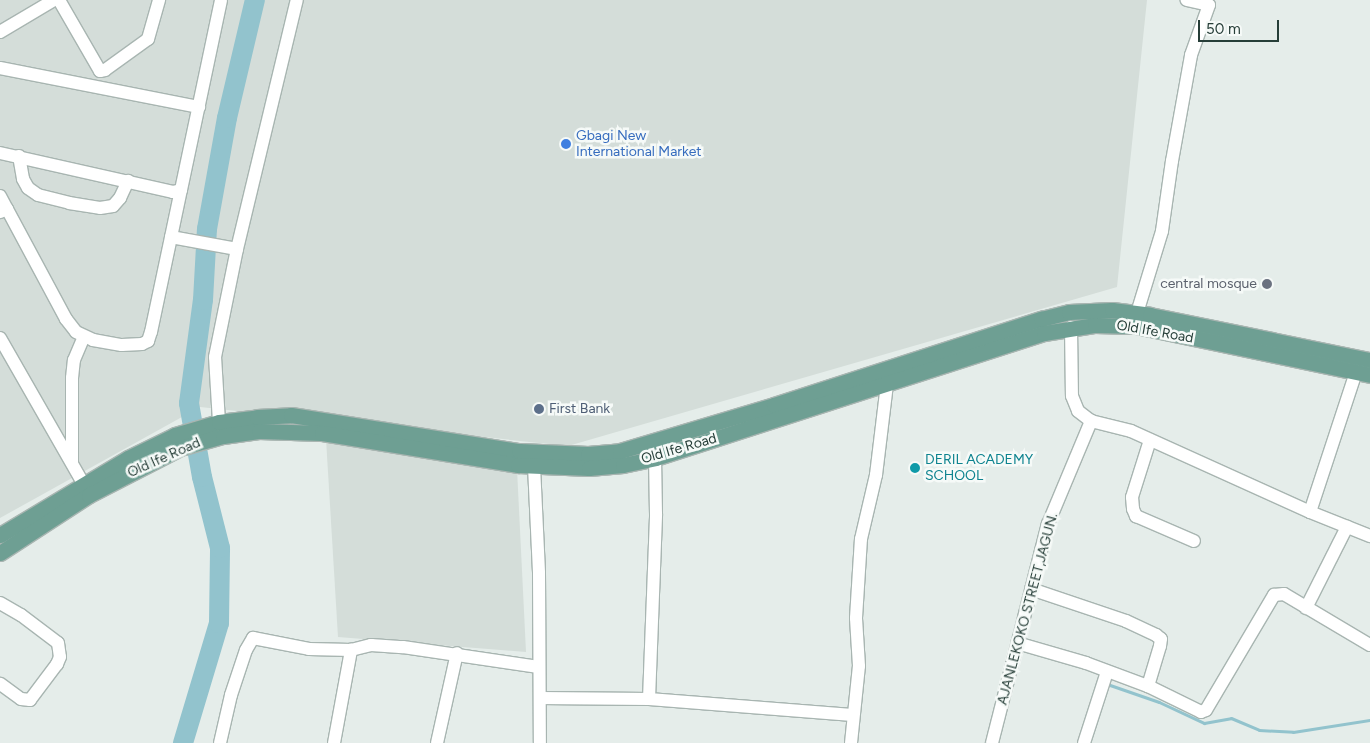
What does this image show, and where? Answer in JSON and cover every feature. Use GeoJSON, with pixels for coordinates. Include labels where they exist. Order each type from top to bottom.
{"type":"FeatureCollection","features":[{"type":"Feature","properties":{"kind":"main road","name":"Old Ife Road"},"geometry":{"type":"LineString","coordinates":[[0,535],[83,483],[128,458],[190,437],[259,431],[290,423],[331,435],[534,466],[589,468],[655,458],[776,412],[1041,319],[1069,312],[1112,310],[1137,313],[1370,360]]}},
{"type":"Feature","properties":{"kind":"main road","name":"Old Ife Road"},"geometry":{"type":"LineString","coordinates":[[0,552],[89,495],[219,422],[290,423],[519,451],[588,454],[620,450],[887,384],[1044,333],[1071,327],[1112,324],[1136,326],[1363,374]]}},
{"type":"Feature","properties":{"kind":"street"},"geometry":{"type":"LineString","coordinates":[[0,32],[54,0]]}},
{"type":"Feature","properties":{"kind":"street"},"geometry":{"type":"LineString","coordinates":[[59,0],[100,71],[99,87]]}},
{"type":"Feature","properties":{"kind":"street"},"geometry":{"type":"LineString","coordinates":[[100,71],[105,70],[148,39],[159,0]]}},
{"type":"Feature","properties":{"kind":"street"},"geometry":{"type":"LineString","coordinates":[[0,196],[3,210],[66,319],[76,332],[84,337],[122,345],[142,344],[148,341],[174,237],[181,190],[221,0]]}},
{"type":"Feature","properties":{"kind":"street"},"geometry":{"type":"LineString","coordinates":[[219,422],[215,357],[234,248],[297,0]]}},
{"type":"Feature","properties":{"kind":"street"},"geometry":{"type":"LineString","coordinates":[[1137,313],[1162,231],[1172,161],[1191,56],[1209,5],[1187,0]]}},
{"type":"Feature","properties":{"kind":"street"},"geometry":{"type":"LineString","coordinates":[[0,68],[199,107]]}},
{"type":"Feature","properties":{"kind":"street"},"geometry":{"type":"LineString","coordinates":[[0,152],[173,192],[181,190]]}},
{"type":"Feature","properties":{"kind":"street"},"geometry":{"type":"LineString","coordinates":[[19,156],[28,188],[38,195],[69,203],[100,208],[113,206],[120,198],[128,182]]}},
{"type":"Feature","properties":{"kind":"street"},"geometry":{"type":"LineString","coordinates":[[174,237],[234,248]]}},
{"type":"Feature","properties":{"kind":"street"},"geometry":{"type":"LineString","coordinates":[[1071,327],[1072,396],[1078,411],[1091,421],[1131,431],[1310,512],[1370,536]]}},
{"type":"Feature","properties":{"kind":"street"},"geometry":{"type":"LineString","coordinates":[[72,462],[72,378],[74,360],[84,337]]}},
{"type":"Feature","properties":{"kind":"street"},"geometry":{"type":"LineString","coordinates":[[0,338],[16,369],[83,483]]}},
{"type":"Feature","properties":{"kind":"street"},"geometry":{"type":"LineString","coordinates":[[1310,512],[1363,374]]}},
{"type":"Feature","properties":{"kind":"street"},"geometry":{"type":"LineString","coordinates":[[851,743],[852,715],[859,666],[856,618],[860,539],[876,475],[887,384]]}},
{"type":"Feature","properties":{"kind":"street","name":"AJANLEKOKO STREET,JAGUN."},"geometry":{"type":"LineString","coordinates":[[992,743],[1048,524],[1091,421]]}},
{"type":"Feature","properties":{"kind":"street"},"geometry":{"type":"LineString","coordinates":[[1150,440],[1132,497],[1136,516],[1194,541]]}},
{"type":"Feature","properties":{"kind":"street"},"geometry":{"type":"LineString","coordinates":[[649,699],[656,514],[655,458]]}},
{"type":"Feature","properties":{"kind":"street"},"geometry":{"type":"LineString","coordinates":[[534,466],[539,573],[540,743]]}},
{"type":"Feature","properties":{"kind":"street"},"geometry":{"type":"LineString","coordinates":[[1306,608],[1347,526]]}},
{"type":"Feature","properties":{"kind":"street"},"geometry":{"type":"LineString","coordinates":[[1031,589],[1126,621],[1161,638],[1148,686]]}},
{"type":"Feature","properties":{"kind":"street"},"geometry":{"type":"LineString","coordinates":[[1017,643],[1086,663],[1148,686],[1193,710],[1201,712],[1206,710],[1274,595],[1284,594],[1370,645]]}},
{"type":"Feature","properties":{"kind":"street"},"geometry":{"type":"LineString","coordinates":[[0,603],[21,615],[58,643],[60,657],[57,664],[30,700],[13,695],[0,684]]}},
{"type":"Feature","properties":{"kind":"street"},"geometry":{"type":"LineString","coordinates":[[220,743],[231,695],[249,642],[253,638],[310,650],[351,650],[371,645],[457,653],[539,667]]}},
{"type":"Feature","properties":{"kind":"street"},"geometry":{"type":"LineString","coordinates":[[334,743],[351,650]]}},
{"type":"Feature","properties":{"kind":"street"},"geometry":{"type":"LineString","coordinates":[[437,743],[457,653]]}},
{"type":"Feature","properties":{"kind":"street"},"geometry":{"type":"LineString","coordinates":[[1084,743],[1108,672]]}},
{"type":"Feature","properties":{"kind":"street"},"geometry":{"type":"LineString","coordinates":[[540,698],[649,699],[852,715]]}},
{"type":"Feature","properties":{"kind":"shaded area","name":"Gbagi New International Market"},"geometry":{"type":"Polygon","coordinates":[[[0,0],[1147,0],[1117,287],[568,446],[200,407],[0,518],[0,0]]]}},
{"type":"Feature","properties":{"kind":"shaded area"},"geometry":{"type":"Polygon","coordinates":[[[326,439],[517,469],[526,652],[338,637],[326,439]]]}},
{"type":"Feature","properties":{"kind":"waterway"},"geometry":{"type":"LineString","coordinates":[[183,743],[219,623],[220,548],[202,477],[189,403],[203,300],[207,229],[227,118],[255,0]]}},
{"type":"Feature","properties":{"kind":"waterway"},"geometry":{"type":"LineString","coordinates":[[1107,684],[1159,702],[1204,723],[1231,718],[1259,730],[1293,732],[1370,720]]}},
{"type":"Feature","properties":{"kind":"place","name":"Gbagi New International Market"},"geometry":{"type":"Point","coordinates":[566,144]}},
{"type":"Feature","properties":{"kind":"place","name":"central mosque"},"geometry":{"type":"Point","coordinates":[1267,284]}},
{"type":"Feature","properties":{"kind":"place","name":"First Bank"},"geometry":{"type":"Point","coordinates":[539,409]}},
{"type":"Feature","properties":{"kind":"place","name":"DERIL ACADEMY SCHOOL"},"geometry":{"type":"Point","coordinates":[915,468]}}]}
